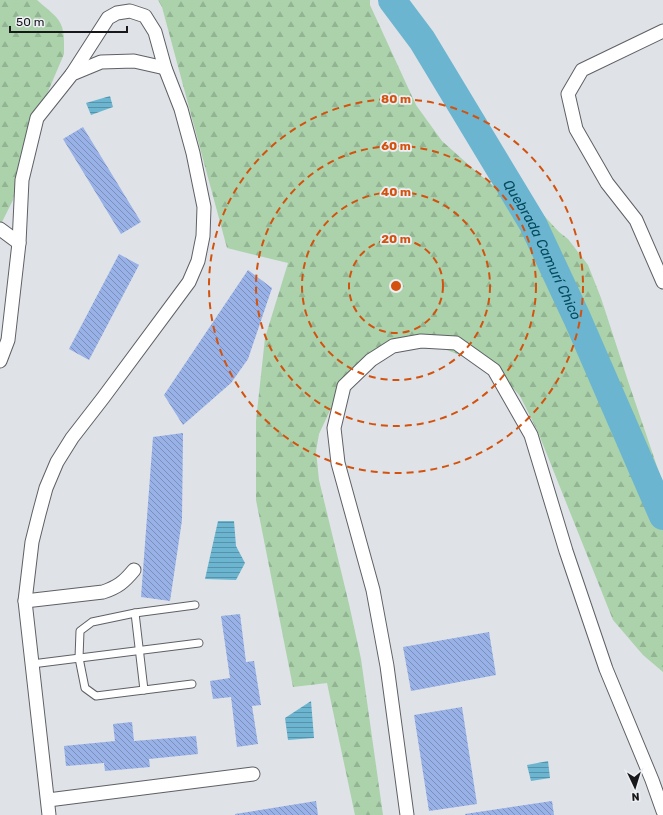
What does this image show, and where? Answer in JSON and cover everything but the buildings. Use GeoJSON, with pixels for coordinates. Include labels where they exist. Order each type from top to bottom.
{"type":"FeatureCollection","features":[{"type":"Feature","properties":{"kind":"street"},"geometry":{"type":"LineString","coordinates":[[0,361],[8,340],[19,243],[22,180],[36,118],[72,74],[108,18],[117,13],[130,11],[145,16],[155,32],[165,68],[181,109],[191,146],[204,207],[203,236],[198,261],[189,282],[72,438],[58,462],[46,488],[32,542],[25,601],[49,815]]}},
{"type":"Feature","properties":{"kind":"street"},"geometry":{"type":"LineString","coordinates":[[663,30],[582,70],[568,94],[576,129],[607,183],[636,220],[663,282]]}},
{"type":"Feature","properties":{"kind":"street"},"geometry":{"type":"LineString","coordinates":[[72,74],[101,62],[134,61],[165,68]]}},
{"type":"Feature","properties":{"kind":"street"},"geometry":{"type":"LineString","coordinates":[[0,229],[19,243]]}},
{"type":"Feature","properties":{"kind":"street"},"geometry":{"type":"LineString","coordinates":[[407,815],[385,658],[372,590],[338,463],[334,428],[344,386],[371,360],[393,346],[420,341],[456,343],[494,370],[531,436],[566,551],[606,669],[652,780],[663,811]]}},
{"type":"Feature","properties":{"kind":"street"},"geometry":{"type":"LineString","coordinates":[[25,601],[104,592],[125,582],[134,570]]}},
{"type":"Feature","properties":{"kind":"street"},"geometry":{"type":"LineString","coordinates":[[48,800],[253,774]]}},
{"type":"Feature","properties":{"kind":"lane"},"geometry":{"type":"LineString","coordinates":[[192,684],[96,696],[85,688],[79,658],[80,631],[92,622],[135,613],[195,605]]}},
{"type":"Feature","properties":{"kind":"lane"},"geometry":{"type":"LineString","coordinates":[[135,613],[144,690]]}},
{"type":"Feature","properties":{"kind":"lane"},"geometry":{"type":"LineString","coordinates":[[32,664],[199,643]]}},
{"type":"Feature","properties":{"kind":"green space"},"geometry":{"type":"Polygon","coordinates":[[[0,0],[37,0],[60,22],[64,34],[64,54],[21,153],[13,200],[0,226],[0,0]]]}},
{"type":"Feature","properties":{"kind":"green space"},"geometry":{"type":"Polygon","coordinates":[[[158,0],[370,0],[370,5],[416,105],[442,141],[480,175],[503,193],[513,199],[523,201],[536,207],[559,232],[568,239],[588,265],[601,298],[663,484],[663,672],[643,655],[613,620],[538,432],[520,396],[495,368],[444,349],[391,348],[348,381],[333,404],[319,434],[316,451],[319,480],[361,659],[383,815],[355,815],[327,683],[293,687],[256,500],[256,421],[265,338],[288,263],[227,248],[162,7],[158,0]]]}},
{"type":"Feature","properties":{"kind":"water"},"geometry":{"type":"Polygon","coordinates":[[[110,96],[113,107],[91,115],[86,103],[110,96]]]}},
{"type":"Feature","properties":{"kind":"water"},"geometry":{"type":"Polygon","coordinates":[[[218,521],[234,521],[236,546],[245,563],[236,580],[205,579],[218,521]]]}},
{"type":"Feature","properties":{"kind":"water"},"geometry":{"type":"Polygon","coordinates":[[[311,701],[314,738],[288,740],[285,718],[311,701]]]}},
{"type":"Feature","properties":{"kind":"water"},"geometry":{"type":"Polygon","coordinates":[[[548,761],[550,778],[531,781],[527,765],[548,761]]]}},
{"type":"Feature","properties":{"kind":"waterway","name":"Quebrada Camurí Chico"},"geometry":{"type":"LineString","coordinates":[[392,0],[422,40],[533,224],[577,318],[663,516]]}}]}
